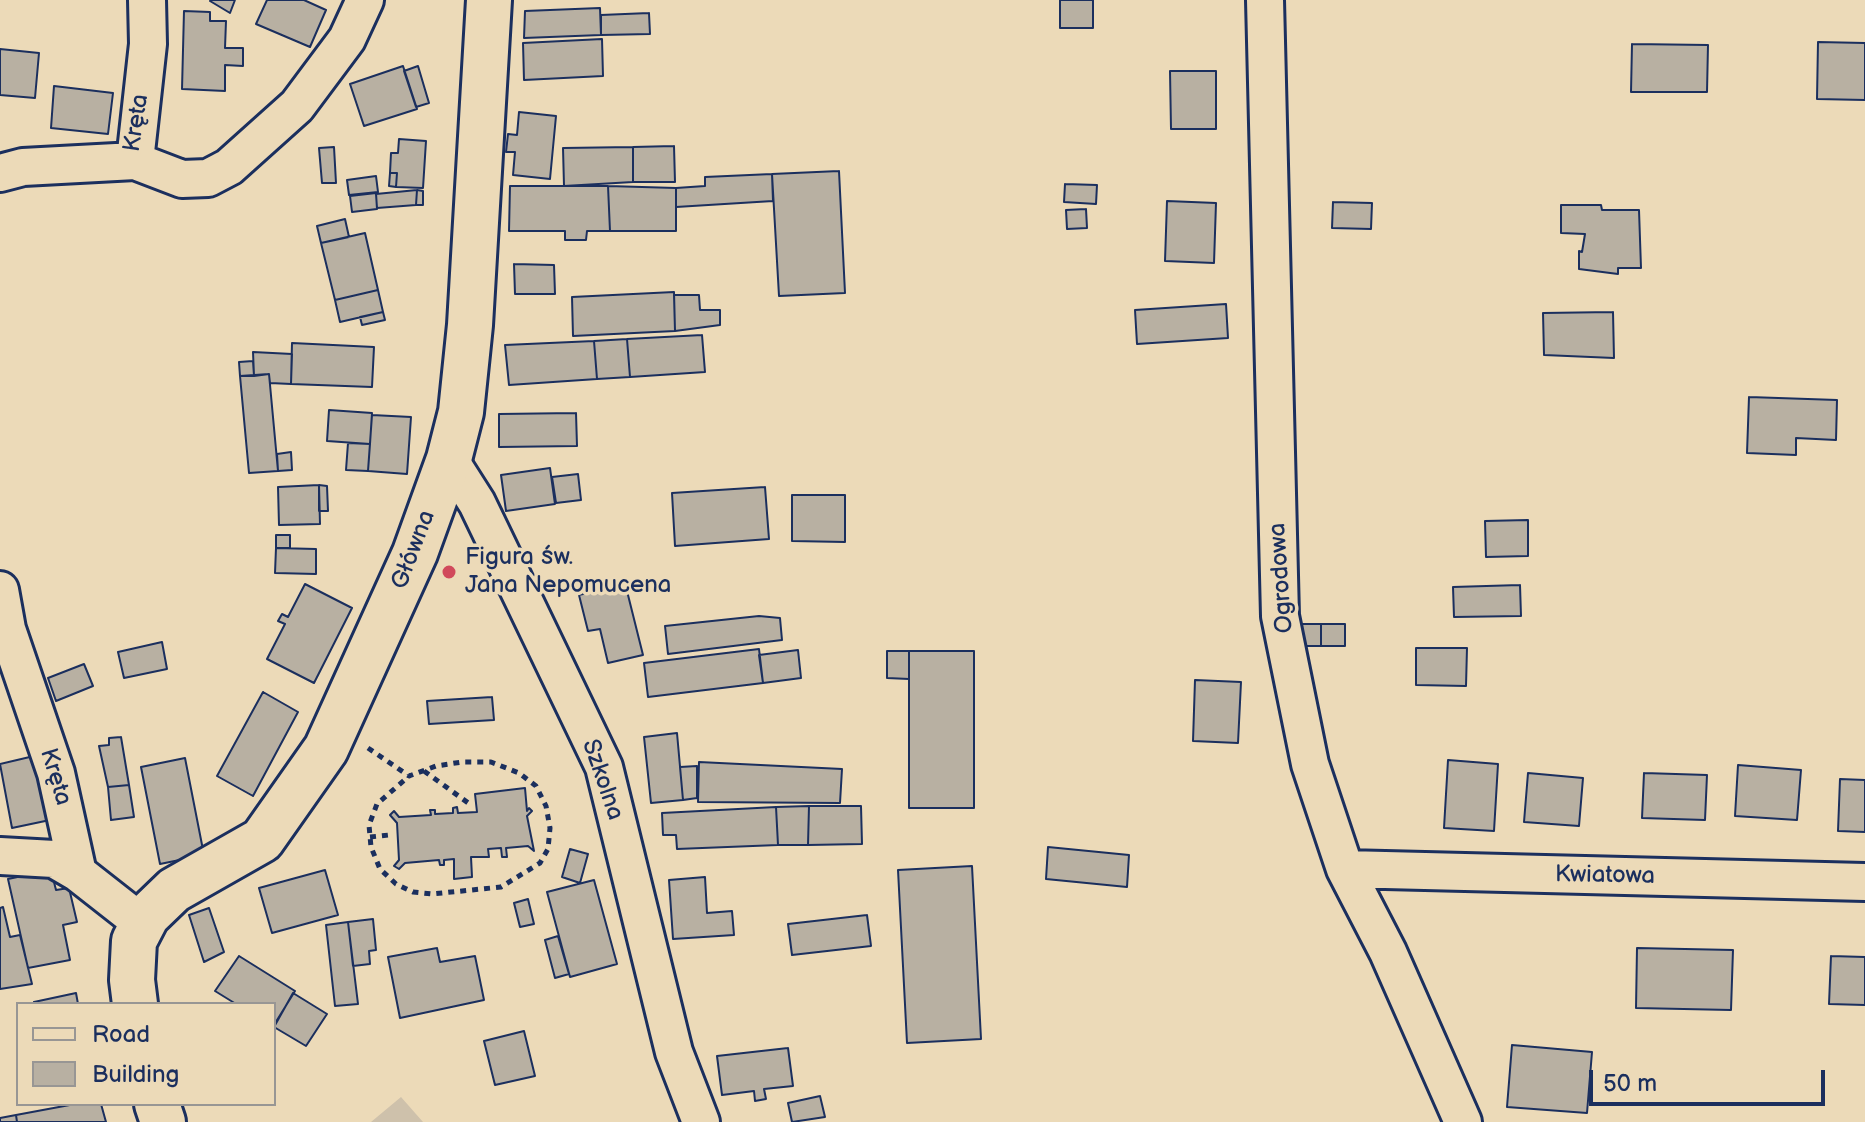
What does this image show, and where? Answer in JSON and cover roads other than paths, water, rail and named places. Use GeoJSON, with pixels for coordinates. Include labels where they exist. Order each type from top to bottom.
{"type":"FeatureCollection","features":[{"type":"Feature","properties":{"kind":"street","name":"Kręta"},"geometry":{"type":"LineString","coordinates":[[0,173],[23,167],[135,161],[148,44],[147,0]]}},
{"type":"Feature","properties":{"kind":"street"},"geometry":{"type":"LineString","coordinates":[[135,161],[182,179],[208,178],[229,167],[297,106],[347,39],[365,0]]}},
{"type":"Feature","properties":{"kind":"street","name":"Główna"},"geometry":{"type":"LineString","coordinates":[[135,1002],[132,980],[134,941],[143,924],[174,890],[262,840],[286,810],[337,727],[415,553],[449,459],[461,412],[470,325],[489,0]]}},
{"type":"Feature","properties":{"kind":"street","name":"Ogrodowa"},"geometry":{"type":"LineString","coordinates":[[1265,0],[1280,616],[1310,764],[1345,869],[1388,952],[1463,1122]]}},
{"type":"Feature","properties":{"kind":"street","name":"Szkolna"},"geometry":{"type":"LineString","coordinates":[[449,459],[477,503],[604,767],[674,1052],[701,1122]]}},
{"type":"Feature","properties":{"kind":"street","name":"Kręta"},"geometry":{"type":"LineString","coordinates":[[0,590],[7,629],[56,773],[78,873]]}},
{"type":"Feature","properties":{"kind":"street"},"geometry":{"type":"LineString","coordinates":[[0,856],[54,859],[78,873],[143,924]]}},
{"type":"Feature","properties":{"kind":"street","name":"Kwiatowa"},"geometry":{"type":"LineString","coordinates":[[1345,869],[1865,882]]}},
{"type":"Feature","properties":{"kind":"place","name":"Figura św. Jana Nepomucena"},"geometry":{"type":"Point","coordinates":[449,572]}}]}
